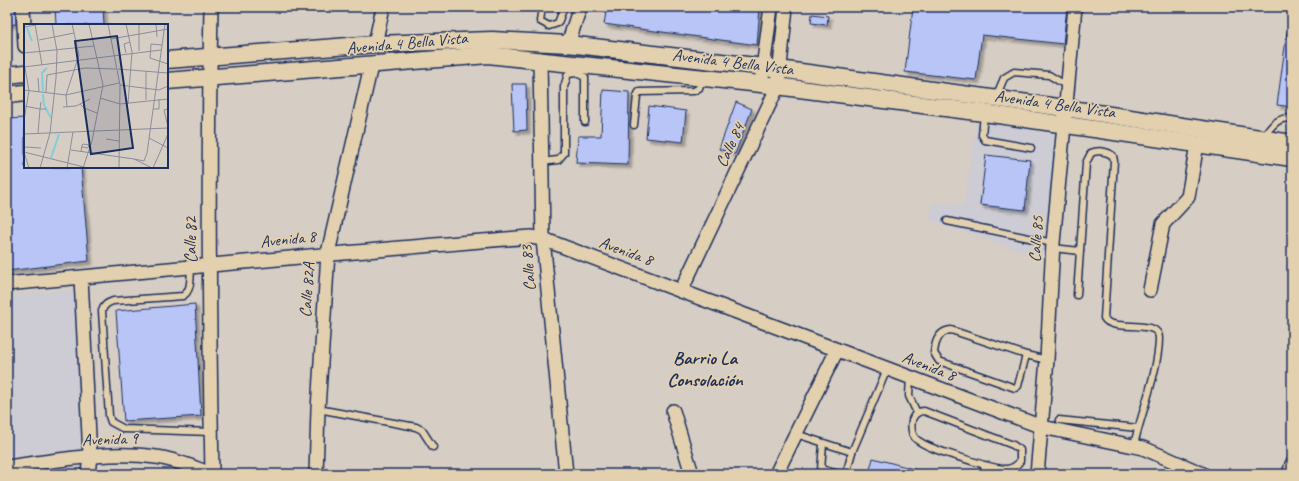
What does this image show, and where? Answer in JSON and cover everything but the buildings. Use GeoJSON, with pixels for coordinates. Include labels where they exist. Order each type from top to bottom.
{"type":"FeatureCollection","features":[{"type":"Feature","properties":{"kind":"street"},"geometry":{"type":"LineString","coordinates":[[23,7],[24,26]]}},
{"type":"Feature","properties":{"kind":"street","name":"Calle 82"},"geometry":{"type":"LineString","coordinates":[[211,7],[208,266],[212,474]]}},
{"type":"Feature","properties":{"kind":"street"},"geometry":{"type":"LineString","coordinates":[[375,44],[382,7]]}},
{"type":"Feature","properties":{"kind":"street"},"geometry":{"type":"LineString","coordinates":[[568,44],[580,7]]}},
{"type":"Feature","properties":{"kind":"street"},"geometry":{"type":"LineString","coordinates":[[762,84],[771,7]]}},
{"type":"Feature","properties":{"kind":"street","name":"Calle 84"},"geometry":{"type":"LineString","coordinates":[[681,291],[778,86],[781,70],[786,7]]}},
{"type":"Feature","properties":{"kind":"street","name":"Calle 85"},"geometry":{"type":"LineString","coordinates":[[1038,474],[1047,360],[1053,246],[1075,7]]}},
{"type":"Feature","properties":{"kind":"street","name":"Avenida 4 Bella Vista"},"geometry":{"type":"LineString","coordinates":[[168,60],[375,44],[492,40],[568,44],[995,98],[1292,143]]}},
{"type":"Feature","properties":{"kind":"street","name":"Avenida 4 Bella Vista"},"geometry":{"type":"LineString","coordinates":[[168,81],[372,66],[488,54],[778,86],[984,113],[1292,158]]}},
{"type":"Feature","properties":{"kind":"street","name":"Calle 83"},"geometry":{"type":"LineString","coordinates":[[540,59],[543,239],[566,474]]}},
{"type":"Feature","properties":{"kind":"street","name":"Calle 82A"},"geometry":{"type":"LineString","coordinates":[[316,474],[318,409],[328,253],[372,66]]}},
{"type":"Feature","properties":{"kind":"street"},"geometry":{"type":"LineString","coordinates":[[7,75],[24,73]]}},
{"type":"Feature","properties":{"kind":"street"},"geometry":{"type":"LineString","coordinates":[[7,95],[24,93]]}},
{"type":"Feature","properties":{"kind":"street"},"geometry":{"type":"LineString","coordinates":[[1150,290],[1163,224],[1188,197],[1197,144]]}},
{"type":"Feature","properties":{"kind":"street","name":"Avenida 8"},"geometry":{"type":"LineString","coordinates":[[7,284],[191,268],[328,253],[531,237],[543,239],[1042,427],[1134,445],[1151,450],[1203,474]]}},
{"type":"Feature","properties":{"kind":"street"},"geometry":{"type":"LineString","coordinates":[[81,278],[90,456],[88,474]]}},
{"type":"Feature","properties":{"kind":"street"},"geometry":{"type":"LineString","coordinates":[[776,474],[837,350]]}},
{"type":"Feature","properties":{"kind":"street"},"geometry":{"type":"LineString","coordinates":[[673,411],[692,474]]}},
{"type":"Feature","properties":{"kind":"street","name":"Avenida 9"},"geometry":{"type":"LineString","coordinates":[[7,467],[90,456],[157,457],[212,474]]}},
{"type":"Feature","properties":{"kind":"street"},"geometry":{"type":"LineString","coordinates":[[1289,474],[1292,464]]}},
{"type":"Feature","properties":{"kind":"lane"},"geometry":{"type":"LineString","coordinates":[[542,7],[540,21],[550,26],[558,23],[564,7]]}},
{"type":"Feature","properties":{"kind":"lane"},"geometry":{"type":"LineString","coordinates":[[995,98],[1004,78],[1008,74],[1014,72],[1049,76],[1067,86]]}},
{"type":"Feature","properties":{"kind":"lane"},"geometry":{"type":"LineString","coordinates":[[541,162],[558,160],[564,153],[564,87],[568,74],[576,73],[585,77],[585,122]]}},
{"type":"Feature","properties":{"kind":"lane"},"geometry":{"type":"LineString","coordinates":[[634,124],[637,96],[639,92],[694,92],[699,88],[703,77]]}},
{"type":"Feature","properties":{"kind":"lane"},"geometry":{"type":"LineString","coordinates":[[984,113],[982,135],[985,140],[1031,148]]}},
{"type":"Feature","properties":{"kind":"lane"},"geometry":{"type":"LineString","coordinates":[[1262,138],[1279,119],[1284,117],[1292,118]]}},
{"type":"Feature","properties":{"kind":"lane"},"geometry":{"type":"LineString","coordinates":[[1078,295],[1086,163],[1091,153],[1095,151],[1109,153],[1113,156],[1114,161],[1104,318],[1110,324],[1149,327],[1157,331],[1159,337],[1154,368],[1134,445]]}},
{"type":"Feature","properties":{"kind":"lane"},"geometry":{"type":"LineString","coordinates":[[947,220],[1053,246],[1080,251]]}},
{"type":"Feature","properties":{"kind":"lane"},"geometry":{"type":"LineString","coordinates":[[191,268],[190,287],[187,293],[183,296],[113,301],[107,303],[104,307],[102,311],[109,416],[112,422],[124,430],[211,432]]}},
{"type":"Feature","properties":{"kind":"lane"},"geometry":{"type":"LineString","coordinates":[[1026,355],[1018,386],[1015,388],[939,361],[934,353],[938,337],[951,330],[1026,355],[1047,360]]}},
{"type":"Feature","properties":{"kind":"lane"},"geometry":{"type":"LineString","coordinates":[[845,474],[848,471],[852,452],[887,369]]}},
{"type":"Feature","properties":{"kind":"lane"},"geometry":{"type":"LineString","coordinates":[[910,377],[909,396],[917,412]]}},
{"type":"Feature","properties":{"kind":"lane"},"geometry":{"type":"LineString","coordinates":[[318,409],[416,427],[422,430],[433,446]]}},
{"type":"Feature","properties":{"kind":"lane"},"geometry":{"type":"LineString","coordinates":[[917,412],[926,412],[1013,445],[1020,450],[1020,460],[1011,469],[1006,470],[984,465],[932,448],[918,440],[912,434],[911,429],[913,417],[917,412]]}},
{"type":"Feature","properties":{"kind":"lane"},"geometry":{"type":"LineString","coordinates":[[1059,420],[1138,428]]}},
{"type":"Feature","properties":{"kind":"lane"},"geometry":{"type":"LineString","coordinates":[[796,434],[852,452]]}},
{"type":"Feature","properties":{"kind":"lane"},"geometry":{"type":"LineString","coordinates":[[824,444],[821,470],[839,474]]}},
{"type":"Feature","properties":{"kind":"lane"},"geometry":{"type":"LineString","coordinates":[[984,465],[984,474]]}},
{"type":"Feature","properties":{"kind":"shaded area"},"geometry":{"type":"Polygon","coordinates":[[[977,119],[1057,130],[1044,259],[929,220],[933,203],[964,205],[977,119]]]}},
{"type":"Feature","properties":{"kind":"shaded area"},"geometry":{"type":"Polygon","coordinates":[[[74,290],[88,449],[7,458],[7,295],[74,290]]]}},
{"type":"Feature","properties":{"kind":"district","name":"Barrio La Consolación"},"geometry":{"type":"Point","coordinates":[705,369]}}]}
